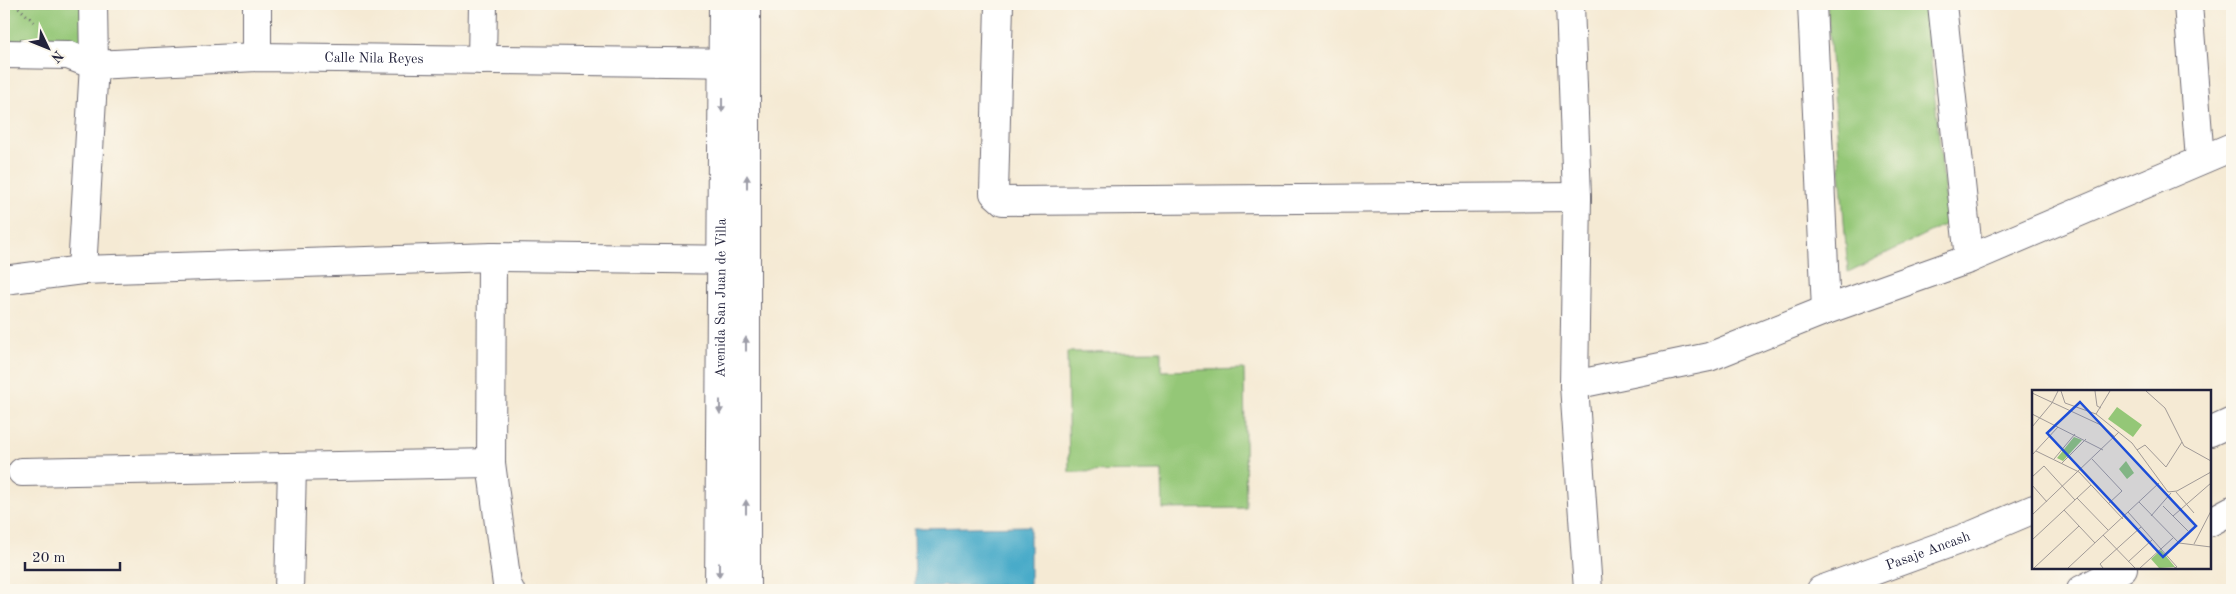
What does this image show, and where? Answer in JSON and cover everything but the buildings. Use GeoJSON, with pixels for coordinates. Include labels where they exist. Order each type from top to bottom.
{"type":"FeatureCollection","features":[{"type":"Feature","properties":{"kind":"street"},"geometry":{"type":"LineString","coordinates":[[82,270],[94,65],[94,4]]}},
{"type":"Feature","properties":{"kind":"street"},"geometry":{"type":"LineString","coordinates":[[257,4],[257,57]]}},
{"type":"Feature","properties":{"kind":"street"},"geometry":{"type":"LineString","coordinates":[[482,4],[482,60]]}},
{"type":"Feature","properties":{"kind":"street","name":"Avenida San Juan de Villa"},"geometry":{"type":"LineString","coordinates":[[723,4],[735,62]]}},
{"type":"Feature","properties":{"kind":"street","name":"Avenida San Juan de Villa"},"geometry":{"type":"LineString","coordinates":[[719,590],[734,260],[735,62],[746,4]]}},
{"type":"Feature","properties":{"kind":"street"},"geometry":{"type":"LineString","coordinates":[[999,4],[994,193],[1004,202],[1577,197]]}},
{"type":"Feature","properties":{"kind":"street"},"geometry":{"type":"LineString","coordinates":[[1570,4],[1577,197],[1574,385],[1588,590]]}},
{"type":"Feature","properties":{"kind":"street"},"geometry":{"type":"LineString","coordinates":[[1812,4],[1826,310]]}},
{"type":"Feature","properties":{"kind":"street"},"geometry":{"type":"LineString","coordinates":[[1942,4],[1969,259]]}},
{"type":"Feature","properties":{"kind":"street"},"geometry":{"type":"LineString","coordinates":[[2188,4],[2200,160]]}},
{"type":"Feature","properties":{"kind":"street","name":"Calle Nila Reyes"},"geometry":{"type":"LineString","coordinates":[[4,54],[68,55],[94,65],[257,57],[735,62]]}},
{"type":"Feature","properties":{"kind":"street"},"geometry":{"type":"LineString","coordinates":[[1574,385],[1709,357],[1826,310],[1969,259],[2232,147]]}},
{"type":"Feature","properties":{"kind":"street"},"geometry":{"type":"LineString","coordinates":[[4,280],[82,270],[492,256],[734,260]]}},
{"type":"Feature","properties":{"kind":"street"},"geometry":{"type":"LineString","coordinates":[[492,256],[491,463],[507,585],[510,590]]}},
{"type":"Feature","properties":{"kind":"street","name":"Avenida San Juan de Villa"},"geometry":{"type":"LineString","coordinates":[[734,260],[746,590]]}},
{"type":"Feature","properties":{"kind":"street"},"geometry":{"type":"LineString","coordinates":[[2211,432],[2232,422]]}},
{"type":"Feature","properties":{"kind":"street"},"geometry":{"type":"LineString","coordinates":[[22,472],[491,463]]}},
{"type":"Feature","properties":{"kind":"street"},"geometry":{"type":"LineString","coordinates":[[289,590],[292,467]]}},
{"type":"Feature","properties":{"kind":"street","name":"Pasaje Ancash"},"geometry":{"type":"LineString","coordinates":[[1821,590],[1976,534],[2032,510]]}},
{"type":"Feature","properties":{"kind":"street"},"geometry":{"type":"LineString","coordinates":[[2211,521],[2232,510]]}},
{"type":"Feature","properties":{"kind":"street"},"geometry":{"type":"LineString","coordinates":[[2081,590],[2122,569]]}},
{"type":"Feature","properties":{"kind":"green space"},"geometry":{"type":"Polygon","coordinates":[[[4,4],[83,4],[83,42],[4,40],[4,4]]]}},
{"type":"Feature","properties":{"kind":"green space"},"geometry":{"type":"Polygon","coordinates":[[[1827,4],[1925,4],[1948,223],[1848,272],[1827,4]]]}},
{"type":"Feature","properties":{"kind":"green space"},"geometry":{"type":"Polygon","coordinates":[[[1161,351],[1161,371],[1244,369],[1246,508],[1163,509],[1162,471],[1069,472],[1067,352],[1161,351]]]}},
{"type":"Feature","properties":{"kind":"water"},"geometry":{"type":"Polygon","coordinates":[[[1030,526],[1030,585],[915,587],[914,528],[1030,526]]]}}]}
